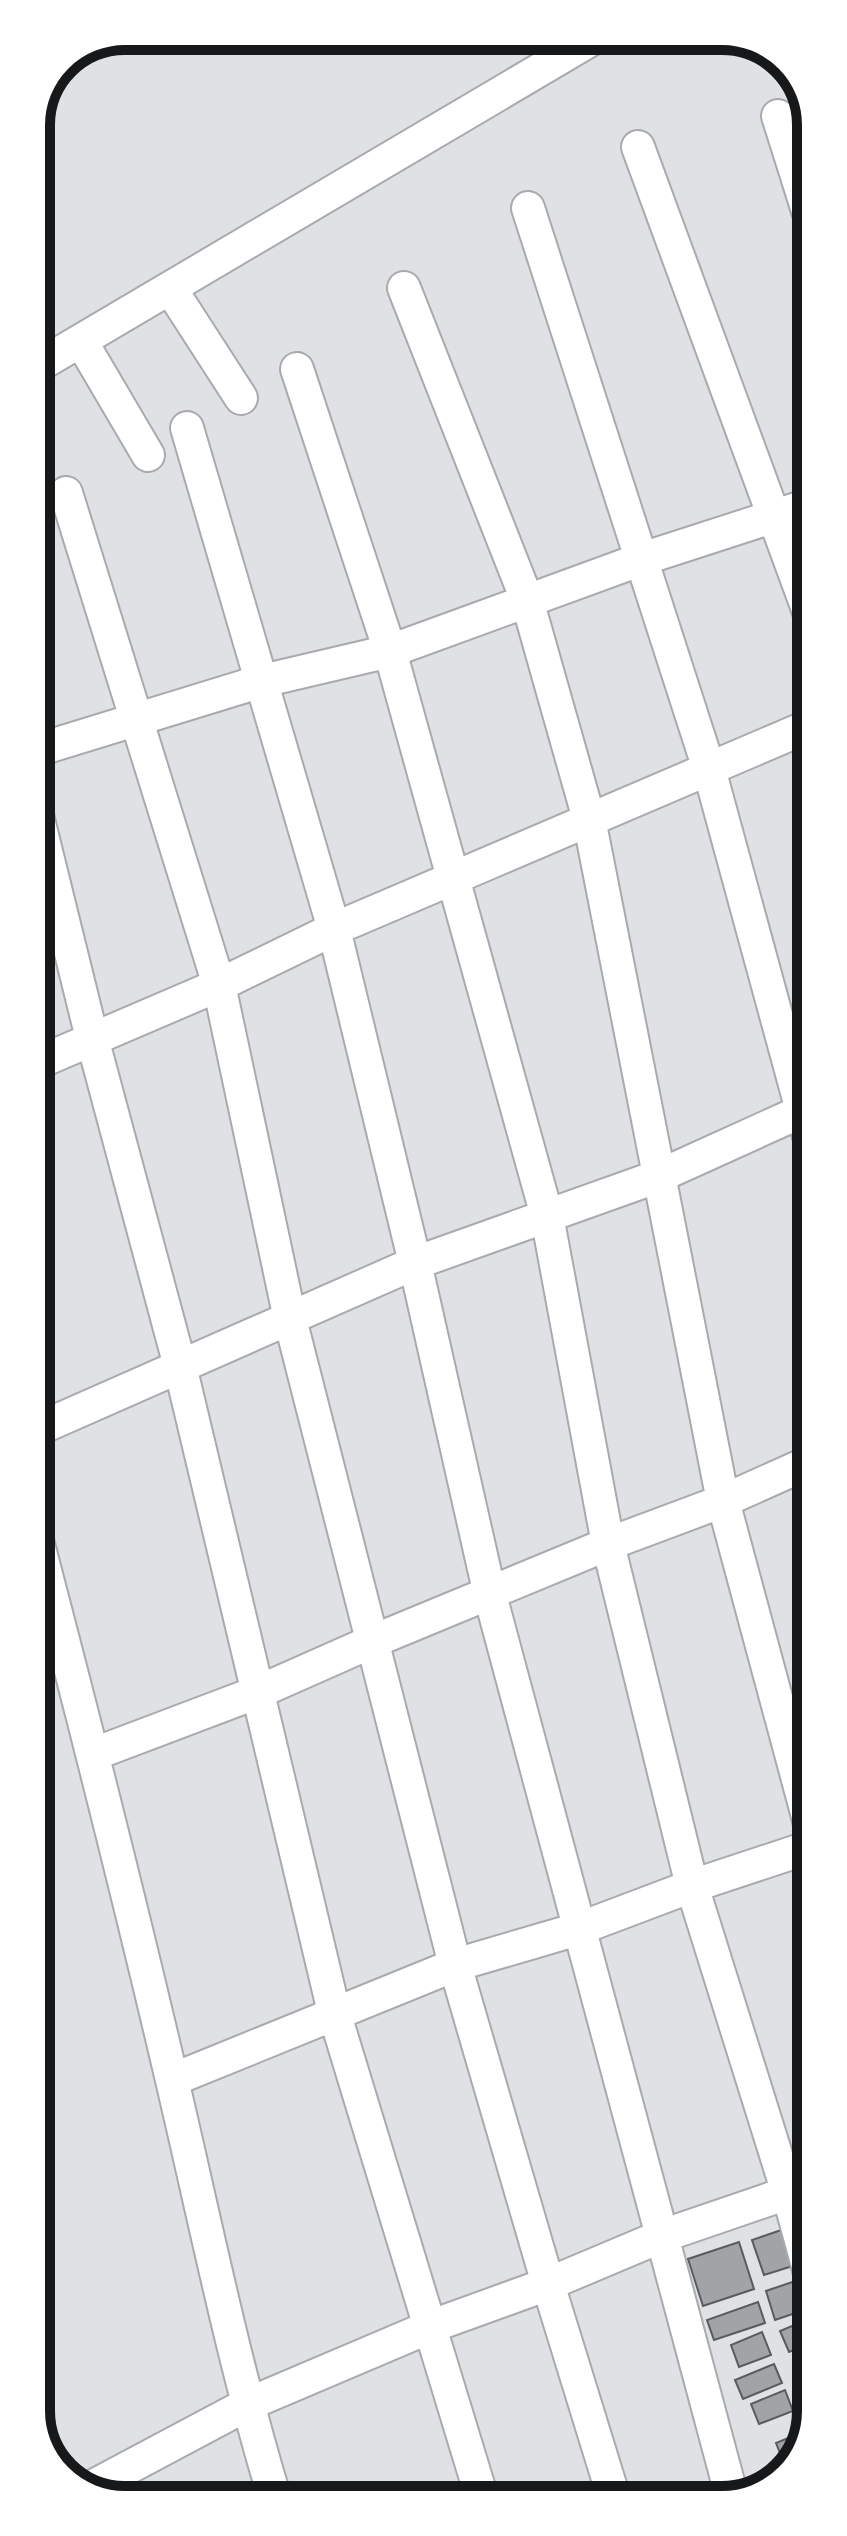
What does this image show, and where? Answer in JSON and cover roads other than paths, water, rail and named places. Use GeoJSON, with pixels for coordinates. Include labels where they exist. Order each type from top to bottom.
{"type":"FeatureCollection","features":[{"type":"Feature","properties":{"kind":"street"},"geometry":{"type":"LineString","coordinates":[[50,359],[573,50]]}},
{"type":"Feature","properties":{"kind":"street"},"geometry":{"type":"LineString","coordinates":[[778,116],[797,158]]}},
{"type":"Feature","properties":{"kind":"street"},"geometry":{"type":"LineString","coordinates":[[638,147],[797,580]]}},
{"type":"Feature","properties":{"kind":"street"},"geometry":{"type":"LineString","coordinates":[[528,208],[709,769],[797,1082]]}},
{"type":"Feature","properties":{"kind":"street"},"geometry":{"type":"LineString","coordinates":[[170,288],[241,398]]}},
{"type":"Feature","properties":{"kind":"street"},"geometry":{"type":"LineString","coordinates":[[404,288],[527,600],[589,819],[723,1501],[797,1776]]}},
{"type":"Feature","properties":{"kind":"street"},"geometry":{"type":"LineString","coordinates":[[81,341],[148,455]]}},
{"type":"Feature","properties":{"kind":"street"},"geometry":{"type":"LineString","coordinates":[[297,369],[390,651],[547,1216],[608,1544],[692,1886],[797,2183]]}},
{"type":"Feature","properties":{"kind":"street"},"geometry":{"type":"LineString","coordinates":[[187,428],[334,929],[415,1263],[490,1595],[729,2485]]}},
{"type":"Feature","properties":{"kind":"street"},"geometry":{"type":"LineString","coordinates":[[66,493],[219,985],[290,1319],[455,1965],[610,2486]]}},
{"type":"Feature","properties":{"kind":"street"},"geometry":{"type":"LineString","coordinates":[[50,746],[262,681],[390,651],[642,559],[797,509]]}},
{"type":"Feature","properties":{"kind":"street"},"geometry":{"type":"LineString","coordinates":[[50,1057],[219,985],[334,929],[797,731]]}},
{"type":"Feature","properties":{"kind":"street"},"geometry":{"type":"LineString","coordinates":[[50,868],[180,1366],[334,2012],[479,2486]]}},
{"type":"Feature","properties":{"kind":"street"},"geometry":{"type":"LineString","coordinates":[[50,1424],[415,1263],[659,1176],[797,1122]]}},
{"type":"Feature","properties":{"kind":"street"},"geometry":{"type":"LineString","coordinates":[[94,1754],[258,1692],[371,1642],[608,1544],[723,1501],[797,1468]]}},
{"type":"Feature","properties":{"kind":"street"},"geometry":{"type":"LineString","coordinates":[[50,1589],[94,1754],[246,2405],[271,2486]]}},
{"type":"Feature","properties":{"kind":"street"},"geometry":{"type":"LineString","coordinates":[[172,2080],[455,1965],[578,1929],[692,1886],[797,1851]]}},
{"type":"Feature","properties":{"kind":"street"},"geometry":{"type":"LineString","coordinates":[[101,2482],[246,2405],[432,2326],[548,2284],[662,2236],[797,2190]]}}]}
